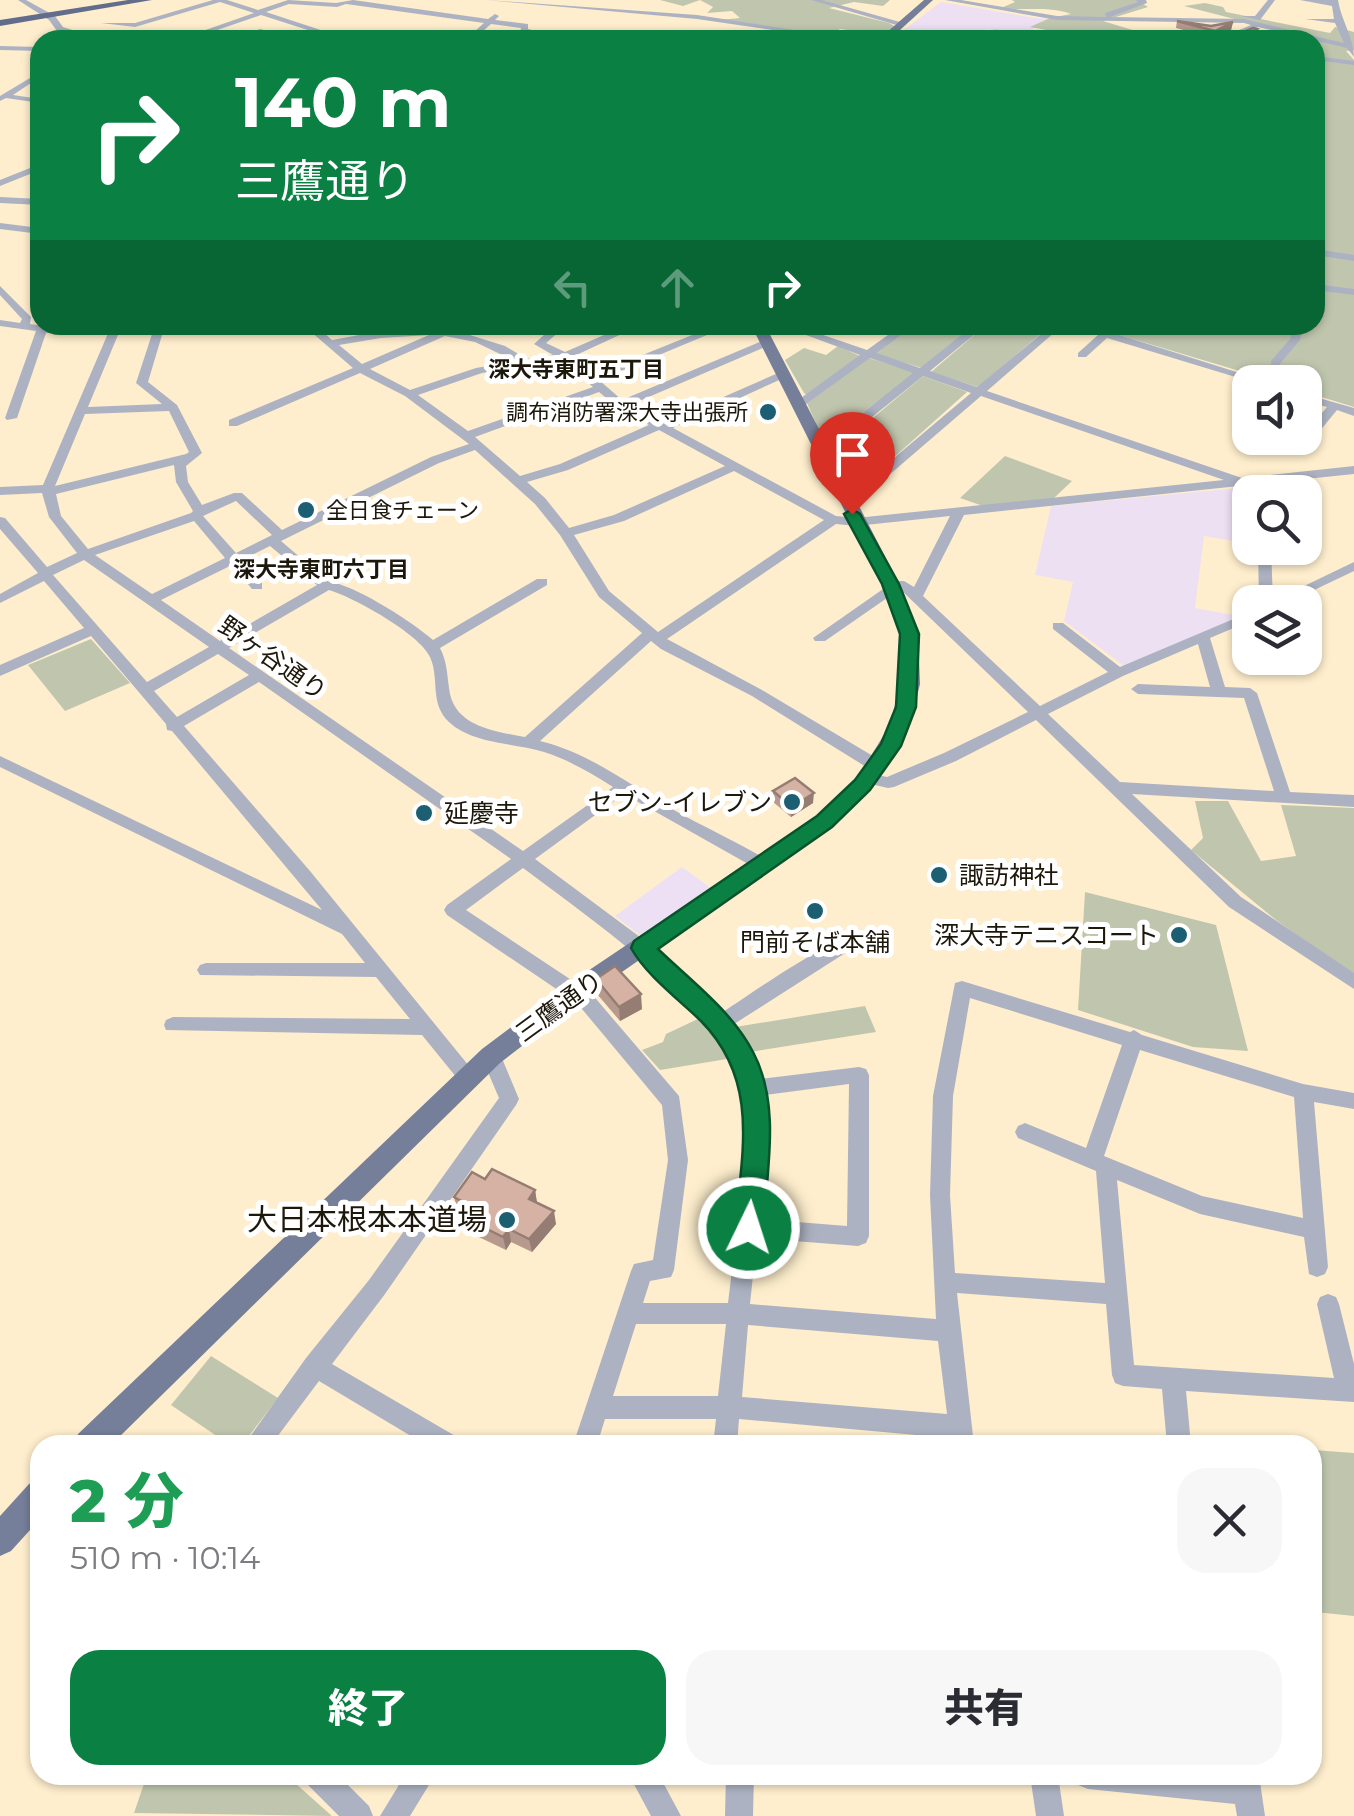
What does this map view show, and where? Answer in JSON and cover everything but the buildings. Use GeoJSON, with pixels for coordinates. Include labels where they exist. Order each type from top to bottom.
{"type":"FeatureCollection","features":[{"type":"Feature","properties":{"kind":"highway"},"geometry":{"type":"LineString","coordinates":[[0,21],[147,0]]}},
{"type":"Feature","properties":{"kind":"highway"},"geometry":{"type":"LineString","coordinates":[[0,21],[123,3]]}},
{"type":"Feature","properties":{"kind":"main road"},"geometry":{"type":"LineString","coordinates":[[898,30],[929,0]]}},
{"type":"Feature","properties":{"kind":"main road","name":"三鷹通り"},"geometry":{"type":"LineString","coordinates":[[107,1435],[491,1056],[576,992],[824,822],[872,772],[900,726],[910,684],[909,634],[889,582],[856,522],[827,453],[763,335]]}},
{"type":"Feature","properties":{"kind":"street"},"geometry":{"type":"LineString","coordinates":[[105,23],[135,24],[220,0],[314,30]]}},
{"type":"Feature","properties":{"kind":"street"},"geometry":{"type":"LineString","coordinates":[[238,6],[256,0]]}},
{"type":"Feature","properties":{"kind":"street"},"geometry":{"type":"LineString","coordinates":[[489,0],[691,17],[774,30]]}},
{"type":"Feature","properties":{"kind":"street"},"geometry":{"type":"LineString","coordinates":[[814,0],[894,30]]}},
{"type":"Feature","properties":{"kind":"street"},"geometry":{"type":"LineString","coordinates":[[948,0],[1047,17],[1257,23],[1283,30]]}},
{"type":"Feature","properties":{"kind":"street"},"geometry":{"type":"LineString","coordinates":[[1098,19],[1144,2],[1140,0]]}},
{"type":"Feature","properties":{"kind":"street"},"geometry":{"type":"LineString","coordinates":[[1230,14],[1258,18],[1272,0]]}},
{"type":"Feature","properties":{"kind":"street"},"geometry":{"type":"LineString","coordinates":[[1303,0],[1335,2],[1338,20],[1353,49]]}},
{"type":"Feature","properties":{"kind":"street"},"geometry":{"type":"LineString","coordinates":[[10,4],[23,1],[38,5],[51,18],[55,30]]}},
{"type":"Feature","properties":{"kind":"street"},"geometry":{"type":"LineString","coordinates":[[210,30],[288,2],[348,1],[492,20],[525,26],[525,30]]}},
{"type":"Feature","properties":{"kind":"street"},"geometry":{"type":"LineString","coordinates":[[480,30],[510,2]]}},
{"type":"Feature","properties":{"kind":"street"},"geometry":{"type":"LineString","coordinates":[[96,30],[123,3]]}},
{"type":"Feature","properties":{"kind":"street"},"geometry":{"type":"LineString","coordinates":[[1098,19],[1150,30]]}},
{"type":"Feature","properties":{"kind":"street"},"geometry":{"type":"LineString","coordinates":[[1310,19],[1354,20]]}},
{"type":"Feature","properties":{"kind":"street"},"geometry":{"type":"LineString","coordinates":[[1242,30],[1257,23]]}},
{"type":"Feature","properties":{"kind":"street"},"geometry":{"type":"LineString","coordinates":[[302,30],[308,28]]}},
{"type":"Feature","properties":{"kind":"street"},"geometry":{"type":"LineString","coordinates":[[1325,41],[1353,49]]}},
{"type":"Feature","properties":{"kind":"street"},"geometry":{"type":"LineString","coordinates":[[0,48],[30,48]]}},
{"type":"Feature","properties":{"kind":"street"},"geometry":{"type":"LineString","coordinates":[[1325,59],[1354,63]]}},
{"type":"Feature","properties":{"kind":"street"},"geometry":{"type":"LineString","coordinates":[[3,98],[30,80]]}},
{"type":"Feature","properties":{"kind":"street"},"geometry":{"type":"LineString","coordinates":[[0,86],[20,87]]}},
{"type":"Feature","properties":{"kind":"street"},"geometry":{"type":"LineString","coordinates":[[3,98],[30,100]]}},
{"type":"Feature","properties":{"kind":"street"},"geometry":{"type":"LineString","coordinates":[[0,183],[30,172]]}},
{"type":"Feature","properties":{"kind":"street"},"geometry":{"type":"LineString","coordinates":[[0,200],[30,201]]}},
{"type":"Feature","properties":{"kind":"street"},"geometry":{"type":"LineString","coordinates":[[0,225],[30,204]]}},
{"type":"Feature","properties":{"kind":"street"},"geometry":{"type":"LineString","coordinates":[[0,225],[30,230]]}},
{"type":"Feature","properties":{"kind":"street"},"geometry":{"type":"LineString","coordinates":[[1325,254],[1354,258]]}},
{"type":"Feature","properties":{"kind":"street"},"geometry":{"type":"LineString","coordinates":[[1325,288],[1354,292]]}},
{"type":"Feature","properties":{"kind":"street"},"geometry":{"type":"LineString","coordinates":[[0,290],[26,324]]}},
{"type":"Feature","properties":{"kind":"street"},"geometry":{"type":"LineString","coordinates":[[0,323],[30,326]]}},
{"type":"Feature","properties":{"kind":"street"},"geometry":{"type":"LineString","coordinates":[[11,418],[16,382],[40,335]]}},
{"type":"Feature","properties":{"kind":"street"},"geometry":{"type":"LineString","coordinates":[[48,490],[112,335]]}},
{"type":"Feature","properties":{"kind":"street"},"geometry":{"type":"LineString","coordinates":[[0,491],[48,490],[196,454],[174,407],[142,383],[158,335]]}},
{"type":"Feature","properties":{"kind":"street"},"geometry":{"type":"LineString","coordinates":[[321,335],[360,368],[409,394],[472,441],[518,482],[566,533],[604,594],[654,636],[692,662],[785,709],[888,783],[950,757],[1118,673],[1232,624]]}},
{"type":"Feature","properties":{"kind":"street"},"geometry":{"type":"LineString","coordinates":[[332,343],[376,335]]}},
{"type":"Feature","properties":{"kind":"street"},"geometry":{"type":"LineString","coordinates":[[233,423],[441,335]]}},
{"type":"Feature","properties":{"kind":"street"},"geometry":{"type":"LineString","coordinates":[[458,335],[508,350],[522,361]]}},
{"type":"Feature","properties":{"kind":"street"},"geometry":{"type":"LineString","coordinates":[[550,335],[539,344],[566,356],[621,404],[832,520],[856,522],[1232,483]]}},
{"type":"Feature","properties":{"kind":"street"},"geometry":{"type":"LineString","coordinates":[[409,394],[522,361],[566,356],[611,335]]}},
{"type":"Feature","properties":{"kind":"street"},"geometry":{"type":"LineString","coordinates":[[151,600],[472,441],[704,335]]}},
{"type":"Feature","properties":{"kind":"street"},"geometry":{"type":"LineString","coordinates":[[813,335],[1232,479]]}},
{"type":"Feature","properties":{"kind":"street"},"geometry":{"type":"LineString","coordinates":[[798,404],[895,335]]}},
{"type":"Feature","properties":{"kind":"street"},"geometry":{"type":"LineString","coordinates":[[882,473],[827,453],[968,335]]}},
{"type":"Feature","properties":{"kind":"street"},"geometry":{"type":"LineString","coordinates":[[848,503],[1046,335]]}},
{"type":"Feature","properties":{"kind":"street"},"geometry":{"type":"LineString","coordinates":[[1082,355],[1104,335]]}},
{"type":"Feature","properties":{"kind":"street"},"geometry":{"type":"LineString","coordinates":[[1108,335],[1232,373]]}},
{"type":"Feature","properties":{"kind":"street"},"geometry":{"type":"LineString","coordinates":[[1275,362],[1296,335]]}},
{"type":"Feature","properties":{"kind":"street"},"geometry":{"type":"LineString","coordinates":[[621,404],[766,342]]}},
{"type":"Feature","properties":{"kind":"street"},"geometry":{"type":"LineString","coordinates":[[518,482],[564,467],[782,376]]}},
{"type":"Feature","properties":{"kind":"street"},"geometry":{"type":"LineString","coordinates":[[1322,402],[1354,412]]}},
{"type":"Feature","properties":{"kind":"street"},"geometry":{"type":"LineString","coordinates":[[1322,421],[1334,406]]}},
{"type":"Feature","properties":{"kind":"street"},"geometry":{"type":"LineString","coordinates":[[79,411],[174,407]]}},
{"type":"Feature","properties":{"kind":"street"},"geometry":{"type":"LineString","coordinates":[[186,458],[180,465],[182,482],[198,514],[257,586]]}},
{"type":"Feature","properties":{"kind":"street"},"geometry":{"type":"LineString","coordinates":[[566,533],[618,518],[734,467]]}},
{"type":"Feature","properties":{"kind":"street"},"geometry":{"type":"LineString","coordinates":[[1314,475],[1354,470]]}},
{"type":"Feature","properties":{"kind":"street"},"geometry":{"type":"LineString","coordinates":[[1323,473],[1354,483]]}},
{"type":"Feature","properties":{"kind":"street","name":"野ヶ谷通り"},"geometry":{"type":"LineString","coordinates":[[48,490],[55,517],[85,554],[524,860],[642,948],[720,1024],[742,1055],[754,1088]]}},
{"type":"Feature","properties":{"kind":"street"},"geometry":{"type":"LineString","coordinates":[[0,599],[85,554],[238,496],[326,586]]}},
{"type":"Feature","properties":{"kind":"street"},"geometry":{"type":"LineString","coordinates":[[916,597],[959,511]]}},
{"type":"Feature","properties":{"kind":"street"},"geometry":{"type":"LineString","coordinates":[[528,743],[654,636],[832,520]]}},
{"type":"Feature","properties":{"kind":"street"},"geometry":{"type":"LineString","coordinates":[[0,521],[349,930],[468,1077]]}},
{"type":"Feature","properties":{"kind":"street"},"geometry":{"type":"LineString","coordinates":[[1314,585],[1354,566]]}},
{"type":"Feature","properties":{"kind":"street"},"geometry":{"type":"LineString","coordinates":[[432,647],[542,582]]}},
{"type":"Feature","properties":{"kind":"street"},"geometry":{"type":"LineString","coordinates":[[820,638],[889,582],[904,585],[1040,711],[1235,902],[1354,982]]}},
{"type":"Feature","properties":{"kind":"street"},"geometry":{"type":"LineString","coordinates":[[143,691],[326,586],[335,586],[384,613],[432,647],[439,658],[442,698],[453,718],[466,726],[583,762],[622,788],[763,865]]}},
{"type":"Feature","properties":{"kind":"street"},"geometry":{"type":"LineString","coordinates":[[1058,626],[1118,673]]}},
{"type":"Feature","properties":{"kind":"street"},"geometry":{"type":"LineString","coordinates":[[0,671],[93,630]]}},
{"type":"Feature","properties":{"kind":"street"},"geometry":{"type":"LineString","coordinates":[[1203,638],[1218,689]]}},
{"type":"Feature","properties":{"kind":"street"},"geometry":{"type":"LineString","coordinates":[[172,726],[259,676]]}},
{"type":"Feature","properties":{"kind":"street"},"geometry":{"type":"LineString","coordinates":[[1138,690],[1250,692],[1284,798]]}},
{"type":"Feature","properties":{"kind":"street"},"geometry":{"type":"LineString","coordinates":[[0,761],[349,930]]}},
{"type":"Feature","properties":{"kind":"street"},"geometry":{"type":"LineString","coordinates":[[588,1435],[642,1271],[663,1270],[678,1160],[672,1102],[576,992],[453,910],[622,788]]}},
{"type":"Feature","properties":{"kind":"street"},"geometry":{"type":"LineString","coordinates":[[1120,788],[1354,801]]}},
{"type":"Feature","properties":{"kind":"street"},"geometry":{"type":"LineString","coordinates":[[720,1024],[847,942],[864,938]]}},
{"type":"Feature","properties":{"kind":"street"},"geometry":{"type":"LineString","coordinates":[[206,970],[382,970]]}},
{"type":"Feature","properties":{"kind":"street"},"geometry":{"type":"LineString","coordinates":[[960,1435],[948,1332],[940,1195],[943,1096],[962,988],[1303,1092],[1354,1101]]}},
{"type":"Feature","properties":{"kind":"street"},"geometry":{"type":"LineString","coordinates":[[173,1026],[426,1027]]}},
{"type":"Feature","properties":{"kind":"street"},"geometry":{"type":"LineString","coordinates":[[1134,1038],[1099,1165],[1123,1376],[1351,1391],[1328,1304]]}},
{"type":"Feature","properties":{"kind":"street"},"geometry":{"type":"LineString","coordinates":[[263,1435],[377,1288],[509,1099],[491,1056]]}},
{"type":"Feature","properties":{"kind":"street"},"geometry":{"type":"LineString","coordinates":[[726,1435],[758,1122],[754,1088],[859,1075],[858,1236],[749,1228]]}},
{"type":"Feature","properties":{"kind":"street"},"geometry":{"type":"LineString","coordinates":[[1303,1092],[1318,1267]]}},
{"type":"Feature","properties":{"kind":"street"},"geometry":{"type":"LineString","coordinates":[[1026,1132],[1200,1206],[1314,1230]]}},
{"type":"Feature","properties":{"kind":"street"},"geometry":{"type":"LineString","coordinates":[[946,1282],[1116,1294]]}},
{"type":"Feature","properties":{"kind":"street"},"geometry":{"type":"LineString","coordinates":[[629,1313],[739,1314],[948,1332]]}},
{"type":"Feature","properties":{"kind":"street"},"geometry":{"type":"LineString","coordinates":[[314,1366],[432,1435]]}},
{"type":"Feature","properties":{"kind":"street"},"geometry":{"type":"LineString","coordinates":[[1173,1378],[1179,1435]]}},
{"type":"Feature","properties":{"kind":"street"},"geometry":{"type":"LineString","coordinates":[[595,1408],[729,1407],[952,1435]]}},
{"type":"Feature","properties":{"kind":"street"},"geometry":{"type":"LineString","coordinates":[[328,1785],[359,1816]]}},
{"type":"Feature","properties":{"kind":"street"},"geometry":{"type":"LineString","coordinates":[[394,1816],[414,1785]]}},
{"type":"Feature","properties":{"kind":"street"},"geometry":{"type":"LineString","coordinates":[[649,1785],[667,1816]]}},
{"type":"Feature","properties":{"kind":"street"},"geometry":{"type":"LineString","coordinates":[[739,1816],[740,1785]]}},
{"type":"Feature","properties":{"kind":"street"},"geometry":{"type":"LineString","coordinates":[[1045,1785],[1050,1816]]}},
{"type":"Feature","properties":{"kind":"street"},"geometry":{"type":"LineString","coordinates":[[1172,1785],[1248,1794]]}},
{"type":"Feature","properties":{"kind":"shaded area"},"geometry":{"type":"Polygon","coordinates":[[[941,2],[1068,20],[1038,25],[1032,30],[903,30],[941,2]]]}},
{"type":"Feature","properties":{"kind":"shaded area"},"geometry":{"type":"Polygon","coordinates":[[[1232,489],[1232,541],[1204,536],[1195,608],[1232,615],[1232,622],[1124,666],[1064,621],[1073,582],[1035,575],[1051,506],[1232,489]]]}},
{"type":"Feature","properties":{"kind":"shaded area"},"geometry":{"type":"Polygon","coordinates":[[[682,867],[712,889],[645,939],[615,916],[682,867]]]}},
{"type":"Feature","properties":{"kind":"green space"},"geometry":{"type":"Polygon","coordinates":[[[660,0],[700,0],[683,6],[660,0]]]}},
{"type":"Feature","properties":{"kind":"green space"},"geometry":{"type":"Polygon","coordinates":[[[700,0],[890,0],[883,6],[854,2],[829,8],[889,23],[901,30],[786,30],[719,20],[740,18],[732,11],[707,13],[713,7],[700,0]]]}},
{"type":"Feature","properties":{"kind":"green space"},"geometry":{"type":"Polygon","coordinates":[[[1012,0],[1137,0],[1148,7],[1103,21],[1132,30],[1046,30],[1030,27],[1071,14],[1001,8],[1015,2],[1012,0]]]}},
{"type":"Feature","properties":{"kind":"green space"},"geometry":{"type":"Polygon","coordinates":[[[1205,3],[1223,7],[1226,12],[1315,30],[1276,30],[1184,6],[1205,3]]]}},
{"type":"Feature","properties":{"kind":"green space"},"geometry":{"type":"Polygon","coordinates":[[[1335,27],[1354,32],[1354,50],[1346,51],[1354,60],[1354,407],[1322,397],[1322,365],[1232,365],[1232,369],[1119,335],[1325,335],[1325,32],[1330,33],[1335,27]]]}},
{"type":"Feature","properties":{"kind":"green space"},"geometry":{"type":"Polygon","coordinates":[[[899,335],[963,335],[922,368],[876,354],[899,335]]]}},
{"type":"Feature","properties":{"kind":"green space"},"geometry":{"type":"Polygon","coordinates":[[[974,335],[1039,335],[978,387],[931,372],[974,335]]]}},
{"type":"Feature","properties":{"kind":"green space"},"geometry":{"type":"Polygon","coordinates":[[[838,346],[860,356],[807,395],[804,393],[785,360],[804,348],[826,355],[838,346]]]}},
{"type":"Feature","properties":{"kind":"green space"},"geometry":{"type":"Polygon","coordinates":[[[869,358],[915,373],[824,442],[807,403],[869,358]]]}},
{"type":"Feature","properties":{"kind":"green space"},"geometry":{"type":"Polygon","coordinates":[[[923,376],[967,392],[855,492],[832,452],[923,376]]]}},
{"type":"Feature","properties":{"kind":"green space"},"geometry":{"type":"Polygon","coordinates":[[[1005,456],[1072,481],[1054,498],[983,506],[960,498],[1005,456]]]}},
{"type":"Feature","properties":{"kind":"green space"},"geometry":{"type":"Polygon","coordinates":[[[91,639],[130,683],[65,711],[28,665],[91,639]]]}},
{"type":"Feature","properties":{"kind":"green space"},"geometry":{"type":"Polygon","coordinates":[[[1195,801],[1228,801],[1261,861],[1296,856],[1281,805],[1354,808],[1354,976],[1276,920],[1191,850],[1203,838],[1195,801]]]}},
{"type":"Feature","properties":{"kind":"green space"},"geometry":{"type":"Polygon","coordinates":[[[1085,892],[1216,925],[1248,1051],[1193,1047],[1078,1010],[1085,892]]]}},
{"type":"Feature","properties":{"kind":"green space"},"geometry":{"type":"Polygon","coordinates":[[[865,1006],[876,1032],[750,1052],[735,1027],[865,1006]]]}},
{"type":"Feature","properties":{"kind":"green space"},"geometry":{"type":"Polygon","coordinates":[[[702,1017],[733,1058],[660,1070],[642,1050],[663,1042],[666,1034],[702,1017]]]}},
{"type":"Feature","properties":{"kind":"green space"},"geometry":{"type":"Polygon","coordinates":[[[211,1356],[278,1398],[250,1435],[215,1435],[171,1405],[211,1356]]]}},
{"type":"Feature","properties":{"kind":"green space"},"geometry":{"type":"Polygon","coordinates":[[[1322,1451],[1354,1453],[1354,1616],[1322,1613],[1322,1451]]]}},
{"type":"Feature","properties":{"kind":"green space"},"geometry":{"type":"Polygon","coordinates":[[[144,1785],[297,1785],[332,1816],[134,1813],[144,1785]]]}},
{"type":"Feature","properties":{"kind":"place","name":"調布消防署深大寺出張所"},"geometry":{"type":"Point","coordinates":[768,412]}},
{"type":"Feature","properties":{"kind":"place","name":"全日食チェーン"},"geometry":{"type":"Point","coordinates":[306,510]}},
{"type":"Feature","properties":{"kind":"place","name":"セブン-イレブン"},"geometry":{"type":"Point","coordinates":[792,802]}},
{"type":"Feature","properties":{"kind":"place","name":"延慶寺"},"geometry":{"type":"Point","coordinates":[424,813]}},
{"type":"Feature","properties":{"kind":"place","name":"諏訪神社"},"geometry":{"type":"Point","coordinates":[939,875]}},
{"type":"Feature","properties":{"kind":"place","name":"門前そば本舗"},"geometry":{"type":"Point","coordinates":[815,911]}},
{"type":"Feature","properties":{"kind":"place","name":"深大寺テニスコート"},"geometry":{"type":"Point","coordinates":[1179,935]}},
{"type":"Feature","properties":{"kind":"place","name":"大日本根本本道場"},"geometry":{"type":"Point","coordinates":[507,1220]}},
{"type":"Feature","properties":{"kind":"district","name":"深大寺東町五丁目"},"geometry":{"type":"Point","coordinates":[576,369]}},
{"type":"Feature","properties":{"kind":"district","name":"深大寺東町六丁目"},"geometry":{"type":"Point","coordinates":[321,569]}},
{"type":"Feature","properties":{"kind":"route"},"geometry":{"type":"LineString","coordinates":[[749,1228],[758,1122],[749,1072],[720,1024],[642,948],[824,822],[863,785],[900,726],[910,684],[909,634],[890,584],[852,514]]}}]}
